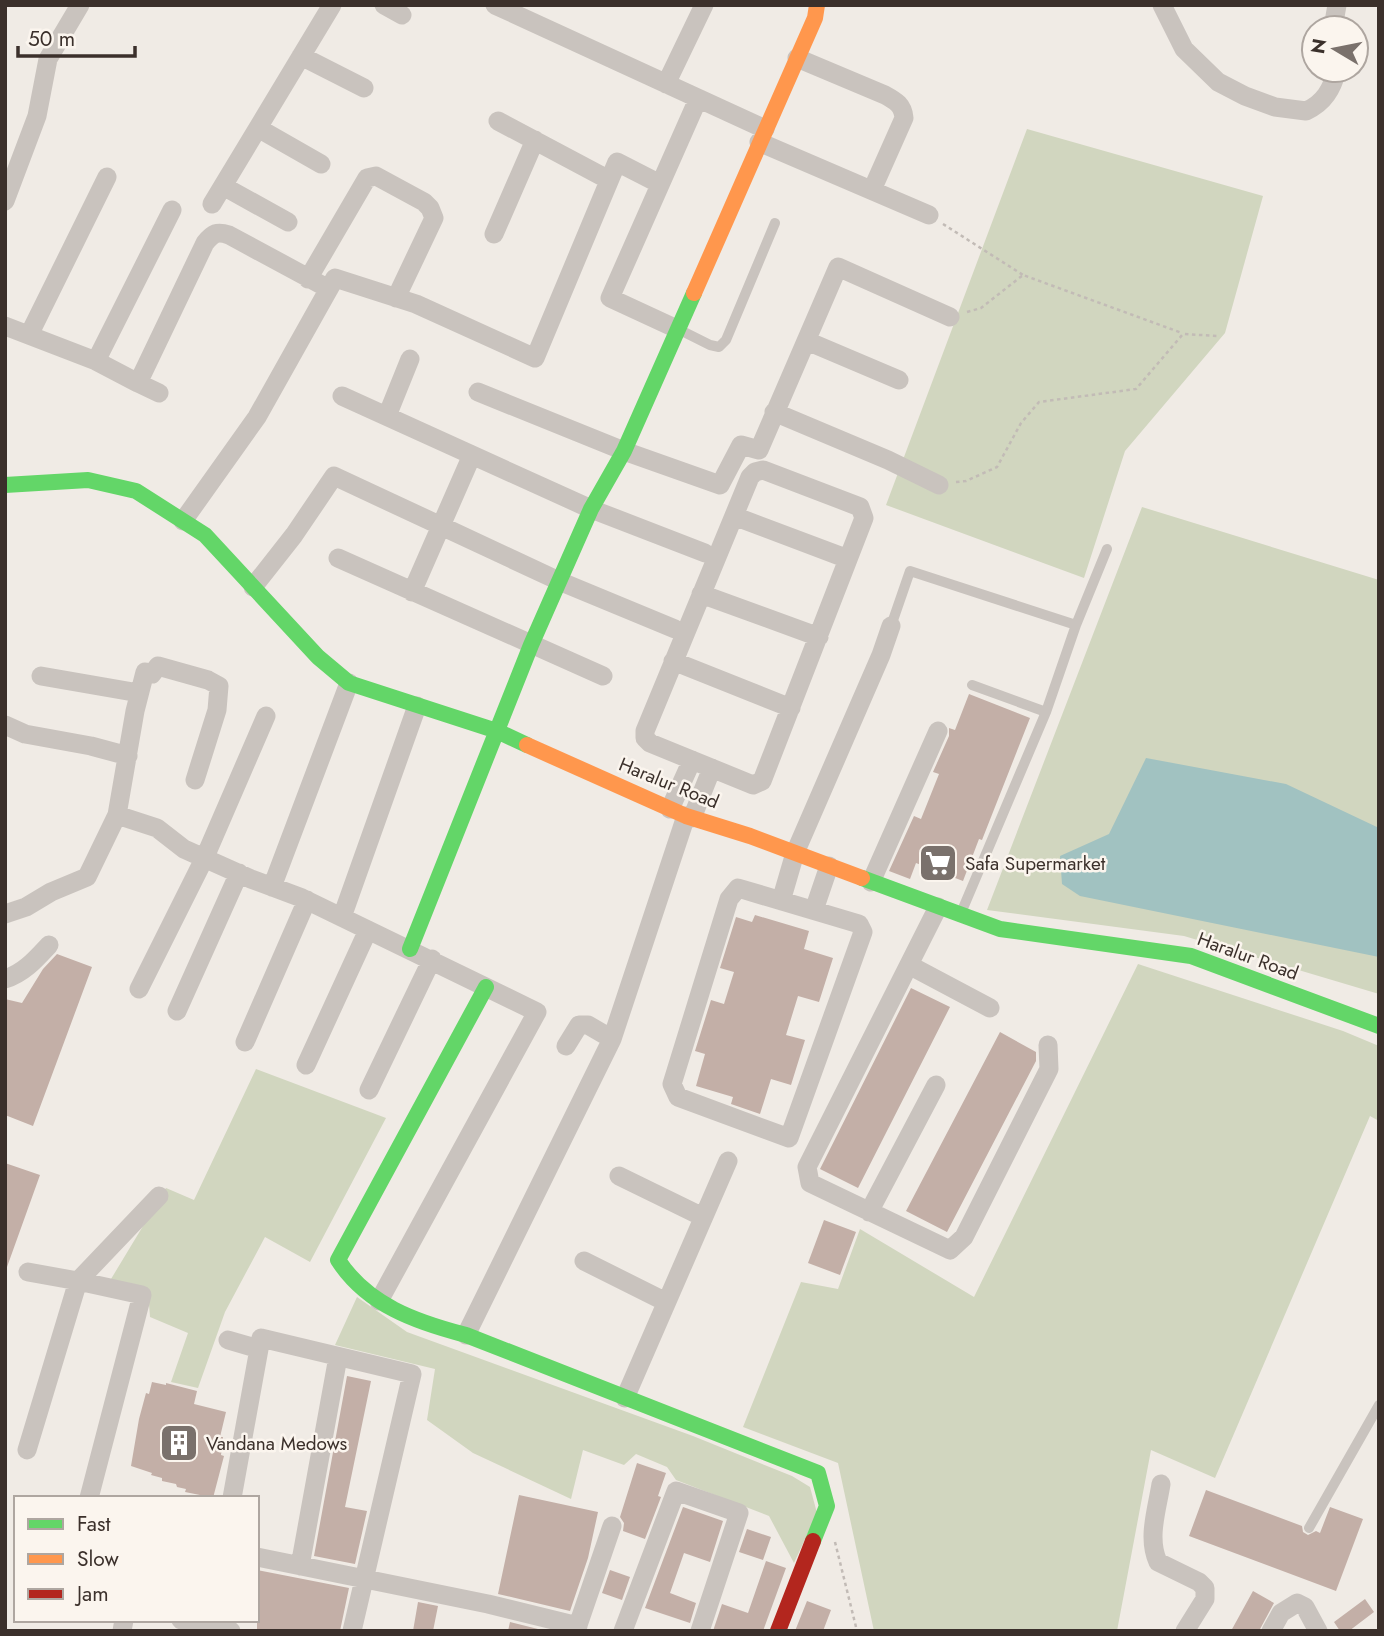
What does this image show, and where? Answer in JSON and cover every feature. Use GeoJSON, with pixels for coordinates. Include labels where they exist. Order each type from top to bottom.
{"type":"FeatureCollection","features":[{"type":"Feature","properties":{"kind":"street"},"geometry":{"type":"LineString","coordinates":[[5,201],[37,116],[48,60],[80,5]]}},
{"type":"Feature","properties":{"kind":"street"},"geometry":{"type":"LineString","coordinates":[[212,204],[332,5]]}},
{"type":"Feature","properties":{"kind":"street"},"geometry":{"type":"LineString","coordinates":[[384,5],[402,15]]}},
{"type":"Feature","properties":{"kind":"street"},"geometry":{"type":"LineString","coordinates":[[495,5],[698,99],[762,136],[872,191],[929,215]]}},
{"type":"Feature","properties":{"kind":"street"},"geometry":{"type":"LineString","coordinates":[[666,84],[704,5]]}},
{"type":"Feature","properties":{"kind":"street"},"geometry":{"type":"LineString","coordinates":[[410,949],[531,645],[591,509],[624,451],[815,18],[817,5]]}},
{"type":"Feature","properties":{"kind":"street"},"geometry":{"type":"LineString","coordinates":[[1162,5],[1184,49],[1218,82],[1245,96],[1275,107],[1306,111],[1324,99],[1333,84]]}},
{"type":"Feature","properties":{"kind":"street"},"geometry":{"type":"LineString","coordinates":[[301,56],[364,88]]}},
{"type":"Feature","properties":{"kind":"street"},"geometry":{"type":"LineString","coordinates":[[797,58],[885,95],[899,103],[904,110],[904,118],[872,191]]}},
{"type":"Feature","properties":{"kind":"street"},"geometry":{"type":"LineString","coordinates":[[677,329],[610,298],[698,99]]}},
{"type":"Feature","properties":{"kind":"street"},"geometry":{"type":"LineString","coordinates":[[498,121],[609,180]]}},
{"type":"Feature","properties":{"kind":"street"},"geometry":{"type":"LineString","coordinates":[[258,128],[321,164]]}},
{"type":"Feature","properties":{"kind":"street"},"geometry":{"type":"LineString","coordinates":[[494,234],[535,140]]}},
{"type":"Feature","properties":{"kind":"street"},"geometry":{"type":"LineString","coordinates":[[183,521],[257,417],[335,278],[416,304],[535,358],[617,162],[660,184]]}},
{"type":"Feature","properties":{"kind":"street"},"geometry":{"type":"LineString","coordinates":[[308,279],[367,178],[376,176],[424,202],[434,218],[396,298]]}},
{"type":"Feature","properties":{"kind":"street"},"geometry":{"type":"LineString","coordinates":[[29,335],[107,177]]}},
{"type":"Feature","properties":{"kind":"street"},"geometry":{"type":"LineString","coordinates":[[223,186],[288,222]]}},
{"type":"Feature","properties":{"kind":"street"},"geometry":{"type":"LineString","coordinates":[[96,361],[172,210]]}},
{"type":"Feature","properties":{"kind":"street"},"geometry":{"type":"LineString","coordinates":[[138,383],[205,243],[212,234],[221,232],[229,235],[329,289]]}},
{"type":"Feature","properties":{"kind":"street"},"geometry":{"type":"LineString","coordinates":[[478,391],[624,451],[720,485],[741,445],[759,450],[838,267],[950,317]]}},
{"type":"Feature","properties":{"kind":"street"},"geometry":{"type":"LineString","coordinates":[[5,326],[96,361],[159,393]]}},
{"type":"Feature","properties":{"kind":"street"},"geometry":{"type":"LineString","coordinates":[[807,341],[899,380]]}},
{"type":"Feature","properties":{"kind":"street"},"geometry":{"type":"LineString","coordinates":[[387,415],[410,359]]}},
{"type":"Feature","properties":{"kind":"street"},"geometry":{"type":"LineString","coordinates":[[342,396],[591,509],[705,554]]}},
{"type":"Feature","properties":{"kind":"street"},"geometry":{"type":"LineString","coordinates":[[774,412],[888,460],[939,485]]}},
{"type":"Feature","properties":{"kind":"street"},"geometry":{"type":"LineString","coordinates":[[412,592],[472,455]]}},
{"type":"Feature","properties":{"kind":"street"},"geometry":{"type":"LineString","coordinates":[[763,471],[860,507],[864,519],[762,781],[758,785],[650,743],[645,738],[645,731],[673,661],[734,516],[750,477],[755,472],[763,471]]}},
{"type":"Feature","properties":{"kind":"street"},"geometry":{"type":"LineString","coordinates":[[253,587],[294,535],[334,476],[559,581],[675,629]]}},
{"type":"Feature","properties":{"kind":"street","name":"Haralur Road"},"geometry":{"type":"LineString","coordinates":[[5,485],[88,480],[136,491],[205,535],[318,657],[349,684],[497,731],[683,814],[750,836],[1000,929],[1191,956],[1379,1026]]}},
{"type":"Feature","properties":{"kind":"street"},"geometry":{"type":"LineString","coordinates":[[734,516],[848,559]]}},
{"type":"Feature","properties":{"kind":"street"},"geometry":{"type":"LineString","coordinates":[[338,558],[603,677]]}},
{"type":"Feature","properties":{"kind":"street"},"geometry":{"type":"LineString","coordinates":[[701,594],[819,636]]}},
{"type":"Feature","properties":{"kind":"street"},"geometry":{"type":"LineString","coordinates":[[781,901],[795,853],[891,626]]}},
{"type":"Feature","properties":{"kind":"street"},"geometry":{"type":"LineString","coordinates":[[673,661],[791,708]]}},
{"type":"Feature","properties":{"kind":"street"},"geometry":{"type":"LineString","coordinates":[[5,914],[26,907],[51,892],[87,877],[117,815],[145,672],[152,674],[158,666],[208,680],[219,686],[217,710],[195,780]]}},
{"type":"Feature","properties":{"kind":"street"},"geometry":{"type":"LineString","coordinates":[[41,676],[139,693]]}},
{"type":"Feature","properties":{"kind":"street"},"geometry":{"type":"LineString","coordinates":[[272,887],[349,684]]}},
{"type":"Feature","properties":{"kind":"street"},"geometry":{"type":"LineString","coordinates":[[342,917],[417,706]]}},
{"type":"Feature","properties":{"kind":"street"},"geometry":{"type":"LineString","coordinates":[[139,989],[205,857],[266,716]]}},
{"type":"Feature","properties":{"kind":"street"},"geometry":{"type":"LineString","coordinates":[[5,725],[25,734],[128,756]]}},
{"type":"Feature","properties":{"kind":"street"},"geometry":{"type":"LineString","coordinates":[[871,882],[937,731]]}},
{"type":"Feature","properties":{"kind":"street"},"geometry":{"type":"LineString","coordinates":[[466,1335],[612,1039],[683,814],[692,760]]}},
{"type":"Feature","properties":{"kind":"street"},"geometry":{"type":"LineString","coordinates":[[683,814],[712,768]]}},
{"type":"Feature","properties":{"kind":"street"},"geometry":{"type":"LineString","coordinates":[[117,815],[157,828],[184,849],[307,900],[537,1012],[379,1301]]}},
{"type":"Feature","properties":{"kind":"street"},"geometry":{"type":"LineString","coordinates":[[814,910],[830,866]]}},
{"type":"Feature","properties":{"kind":"street"},"geometry":{"type":"LineString","coordinates":[[177,1011],[239,873]]}},
{"type":"Feature","properties":{"kind":"street"},"geometry":{"type":"LineString","coordinates":[[738,888],[814,910],[859,924],[863,932],[789,1138],[678,1097],[672,1084],[729,899],[738,888]]}},
{"type":"Feature","properties":{"kind":"street"},"geometry":{"type":"LineString","coordinates":[[245,1042],[307,900]]}},
{"type":"Feature","properties":{"kind":"street"},"geometry":{"type":"LineString","coordinates":[[938,907],[807,1167],[810,1183],[950,1251],[964,1237],[1049,1069],[1048,1045]]}},
{"type":"Feature","properties":{"kind":"street"},"geometry":{"type":"LineString","coordinates":[[306,1065],[368,930]]}},
{"type":"Feature","properties":{"kind":"street"},"geometry":{"type":"LineString","coordinates":[[5,979],[16,976],[30,966],[50,945]]}},
{"type":"Feature","properties":{"kind":"street"},"geometry":{"type":"LineString","coordinates":[[369,1090],[432,959]]}},
{"type":"Feature","properties":{"kind":"street"},"geometry":{"type":"LineString","coordinates":[[909,965],[990,1008]]}},
{"type":"Feature","properties":{"kind":"street"},"geometry":{"type":"LineString","coordinates":[[486,986],[338,1260],[345,1275],[379,1301],[427,1325],[466,1335],[818,1473],[827,1506],[778,1631]]}},
{"type":"Feature","properties":{"kind":"street"},"geometry":{"type":"LineString","coordinates":[[566,1046],[579,1025],[588,1025],[612,1039]]}},
{"type":"Feature","properties":{"kind":"street"},"geometry":{"type":"LineString","coordinates":[[869,1212],[936,1085]]}},
{"type":"Feature","properties":{"kind":"street"},"geometry":{"type":"LineString","coordinates":[[625,1398],[728,1161]]}},
{"type":"Feature","properties":{"kind":"street"},"geometry":{"type":"LineString","coordinates":[[620,1176],[703,1217]]}},
{"type":"Feature","properties":{"kind":"street"},"geometry":{"type":"LineString","coordinates":[[27,1450],[78,1281],[159,1196]]}},
{"type":"Feature","properties":{"kind":"street"},"geometry":{"type":"LineString","coordinates":[[584,1261],[666,1302]]}},
{"type":"Feature","properties":{"kind":"street"},"geometry":{"type":"LineString","coordinates":[[28,1272],[142,1295],[90,1496]]}},
{"type":"Feature","properties":{"kind":"street"},"geometry":{"type":"LineString","coordinates":[[232,1496],[261,1338],[412,1374],[352,1631]]}},
{"type":"Feature","properties":{"kind":"street"},"geometry":{"type":"LineString","coordinates":[[228,1340],[259,1349]]}},
{"type":"Feature","properties":{"kind":"street"},"geometry":{"type":"LineString","coordinates":[[300,1566],[338,1357]]}},
{"type":"Feature","properties":{"kind":"street"},"geometry":{"type":"LineString","coordinates":[[1161,1484],[1152,1537],[1153,1552],[1158,1562],[1199,1582],[1205,1588],[1205,1599],[1185,1631]]}},
{"type":"Feature","properties":{"kind":"street"},"geometry":{"type":"LineString","coordinates":[[623,1631],[676,1491],[739,1513],[700,1631]]}},
{"type":"Feature","properties":{"kind":"street"},"geometry":{"type":"LineString","coordinates":[[259,1557],[488,1604],[577,1628],[612,1526]]}},
{"type":"Feature","properties":{"kind":"street"},"geometry":{"type":"LineString","coordinates":[[1271,1631],[1282,1613],[1297,1603],[1305,1607],[1318,1631]]}},
{"type":"Feature","properties":{"kind":"street"},"geometry":{"type":"LineString","coordinates":[[190,1622],[231,1631]]}},
{"type":"Feature","properties":{"kind":"lane"},"geometry":{"type":"LineString","coordinates":[[677,329],[709,345],[719,347],[726,340],[775,223]]}},
{"type":"Feature","properties":{"kind":"lane"},"geometry":{"type":"LineString","coordinates":[[960,915],[1046,712],[1076,625],[1107,549]]}},
{"type":"Feature","properties":{"kind":"lane"},"geometry":{"type":"LineString","coordinates":[[891,626],[910,571],[1076,625]]}},
{"type":"Feature","properties":{"kind":"lane"},"geometry":{"type":"LineString","coordinates":[[972,685],[1046,712]]}},
{"type":"Feature","properties":{"kind":"lane"},"geometry":{"type":"LineString","coordinates":[[1309,1528],[1379,1405]]}},
{"type":"Feature","properties":{"kind":"path"},"geometry":{"type":"LineString","coordinates":[[929,215],[1023,275],[1183,334],[1218,336]]}},
{"type":"Feature","properties":{"kind":"path"},"geometry":{"type":"LineString","coordinates":[[950,317],[981,308],[1023,275]]}},
{"type":"Feature","properties":{"kind":"path"},"geometry":{"type":"LineString","coordinates":[[939,485],[966,481],[997,467],[1021,423],[1038,401],[1136,389],[1183,334]]}},
{"type":"Feature","properties":{"kind":"path"},"geometry":{"type":"LineString","coordinates":[[827,1506],[857,1631]]}},
{"type":"Feature","properties":{"kind":"green space"},"geometry":{"type":"Polygon","coordinates":[[[1027,129],[1263,196],[1225,333],[1125,451],[1084,578],[886,505],[1027,129]]]}},
{"type":"Feature","properties":{"kind":"green space"},"geometry":{"type":"Polygon","coordinates":[[[1142,507],[1379,580],[1379,994],[1184,936],[987,910],[1142,507]]]}},
{"type":"Feature","properties":{"kind":"green space"},"geometry":{"type":"Polygon","coordinates":[[[1138,964],[1343,1031],[1379,1046],[1379,1121],[1370,1116],[1215,1478],[1151,1450],[1117,1631],[874,1631],[838,1463],[743,1427],[801,1282],[838,1289],[860,1229],[974,1297],[1138,964]]]}},
{"type":"Feature","properties":{"kind":"green space"},"geometry":{"type":"Polygon","coordinates":[[[256,1069],[386,1118],[310,1262],[265,1237],[225,1312],[198,1388],[171,1382],[188,1333],[150,1317],[148,1291],[111,1279],[166,1188],[194,1200],[256,1069]]]}},
{"type":"Feature","properties":{"kind":"green space"},"geometry":{"type":"Polygon","coordinates":[[[357,1297],[407,1332],[693,1436],[792,1476],[810,1487],[817,1513],[794,1563],[769,1516],[676,1480],[667,1467],[636,1454],[624,1465],[583,1450],[571,1499],[473,1453],[427,1420],[435,1369],[335,1345],[357,1297]]]}},
{"type":"Feature","properties":{"kind":"water"},"geometry":{"type":"Polygon","coordinates":[[[1146,758],[1286,784],[1379,828],[1379,957],[1080,896],[1062,884],[1060,856],[1109,834],[1146,758]]]}},
{"type":"Feature","properties":{"kind":"building"},"geometry":{"type":"Polygon","coordinates":[[[969,694],[1030,718],[982,840],[979,839],[963,881],[916,863],[910,879],[889,871],[914,816],[921,819],[939,774],[933,772],[949,736],[949,728],[955,730],[969,694]]]}},
{"type":"Feature","properties":{"kind":"building"},"geometry":{"type":"Polygon","coordinates":[[[755,915],[809,931],[804,949],[833,958],[819,1002],[798,996],[786,1035],[805,1040],[791,1085],[771,1079],[760,1114],[731,1104],[733,1097],[696,1086],[705,1054],[695,1051],[711,1000],[724,1004],[734,972],[720,968],[736,917],[752,922],[755,915]]]}},
{"type":"Feature","properties":{"kind":"building"},"geometry":{"type":"Polygon","coordinates":[[[57,954],[92,967],[33,1126],[5,1115],[5,999],[22,1003],[43,969],[57,954]]]}},
{"type":"Feature","properties":{"kind":"building"},"geometry":{"type":"Polygon","coordinates":[[[911,988],[950,1007],[858,1188],[820,1169],[911,988]]]}},
{"type":"Feature","properties":{"kind":"building"},"geometry":{"type":"Polygon","coordinates":[[[1000,1032],[1036,1052],[1036,1061],[947,1232],[906,1211],[1000,1032]]]}},
{"type":"Feature","properties":{"kind":"building"},"geometry":{"type":"Polygon","coordinates":[[[5,1163],[40,1175],[7,1267],[5,1266],[5,1163]]]}},
{"type":"Feature","properties":{"kind":"building"},"geometry":{"type":"Polygon","coordinates":[[[824,1220],[856,1232],[840,1275],[808,1263],[824,1220]]]}},
{"type":"Feature","properties":{"kind":"building"},"geometry":{"type":"Polygon","coordinates":[[[347,1376],[371,1381],[345,1507],[367,1511],[355,1564],[314,1556],[347,1376]]]}},
{"type":"Feature","properties":{"kind":"building","name":"Vandana Medows"},"geometry":{"type":"Polygon","coordinates":[[[152,1382],[166,1383],[197,1391],[194,1404],[226,1412],[220,1437],[223,1437],[221,1455],[224,1456],[214,1496],[185,1492],[186,1489],[177,1487],[176,1484],[162,1481],[162,1478],[151,1475],[152,1473],[131,1466],[139,1419],[146,1393],[149,1394],[152,1382]]]}},
{"type":"Feature","properties":{"kind":"building"},"geometry":{"type":"Polygon","coordinates":[[[637,1463],[666,1473],[658,1496],[661,1497],[645,1539],[623,1531],[624,1523],[620,1517],[637,1463]]]}},
{"type":"Feature","properties":{"kind":"building"},"geometry":{"type":"Polygon","coordinates":[[[1206,1490],[1302,1526],[1303,1532],[1308,1535],[1316,1531],[1320,1533],[1330,1507],[1363,1519],[1336,1591],[1189,1536],[1206,1490]]]}},
{"type":"Feature","properties":{"kind":"building"},"geometry":{"type":"Polygon","coordinates":[[[519,1495],[598,1512],[588,1558],[570,1611],[498,1594],[519,1495]]]}},
{"type":"Feature","properties":{"kind":"building"},"geometry":{"type":"Polygon","coordinates":[[[683,1507],[723,1521],[710,1562],[684,1553],[670,1593],[696,1603],[690,1623],[645,1608],[683,1507]]]}},
{"type":"Feature","properties":{"kind":"building"},"geometry":{"type":"Polygon","coordinates":[[[747,1529],[771,1537],[763,1560],[739,1552],[747,1529]]]}},
{"type":"Feature","properties":{"kind":"building"},"geometry":{"type":"Polygon","coordinates":[[[766,1561],[786,1568],[763,1631],[713,1631],[722,1604],[748,1613],[766,1561]]]}},
{"type":"Feature","properties":{"kind":"building"},"geometry":{"type":"Polygon","coordinates":[[[259,1570],[349,1588],[340,1631],[257,1629],[259,1570]]]}},
{"type":"Feature","properties":{"kind":"building"},"geometry":{"type":"Polygon","coordinates":[[[610,1570],[630,1577],[622,1600],[602,1593],[610,1570]]]}},
{"type":"Feature","properties":{"kind":"building"},"geometry":{"type":"Polygon","coordinates":[[[1253,1591],[1274,1603],[1259,1631],[1231,1631],[1253,1591]]]}},
{"type":"Feature","properties":{"kind":"building"},"geometry":{"type":"Polygon","coordinates":[[[1365,1599],[1374,1612],[1349,1631],[1340,1631],[1334,1622],[1365,1599]]]}},
{"type":"Feature","properties":{"kind":"building"},"geometry":{"type":"Polygon","coordinates":[[[807,1601],[831,1610],[823,1631],[795,1631],[807,1601]]]}},
{"type":"Feature","properties":{"kind":"building"},"geometry":{"type":"Polygon","coordinates":[[[418,1602],[438,1606],[433,1631],[413,1631],[418,1602]]]}},
{"type":"Feature","properties":{"kind":"building"},"geometry":{"type":"Polygon","coordinates":[[[510,1622],[546,1631],[508,1631],[510,1622]]]}},
{"type":"Feature","properties":{"kind":"traffic: fast"},"geometry":{"type":"LineString","coordinates":[[410,949],[531,645],[591,509],[624,451],[694,293]]}},
{"type":"Feature","properties":{"kind":"traffic: fast"},"geometry":{"type":"LineString","coordinates":[[5,485],[88,480],[136,491],[205,535],[318,657],[349,683],[497,731],[527,745]]}},
{"type":"Feature","properties":{"kind":"traffic: fast"},"geometry":{"type":"LineString","coordinates":[[862,878],[1000,929],[1191,956],[1379,1026]]}},
{"type":"Feature","properties":{"kind":"traffic: fast"},"geometry":{"type":"LineString","coordinates":[[486,987],[338,1260],[363,1289],[394,1310],[466,1335],[818,1473],[827,1506],[813,1541]]}},
{"type":"Feature","properties":{"kind":"traffic: slow"},"geometry":{"type":"LineString","coordinates":[[694,293],[815,18],[817,5]]}},
{"type":"Feature","properties":{"kind":"traffic: slow"},"geometry":{"type":"LineString","coordinates":[[527,745],[686,816],[750,836],[862,878]]}},
{"type":"Feature","properties":{"kind":"traffic: jam"},"geometry":{"type":"LineString","coordinates":[[778,1631],[813,1541]]}},
{"type":"Feature","properties":{"kind":"place","name":"Safa Supermarket"},"geometry":{"type":"Point","coordinates":[938,863]}},
{"type":"Feature","properties":{"kind":"place","name":"Vandana Medows"},"geometry":{"type":"Point","coordinates":[179,1443]}}]}
